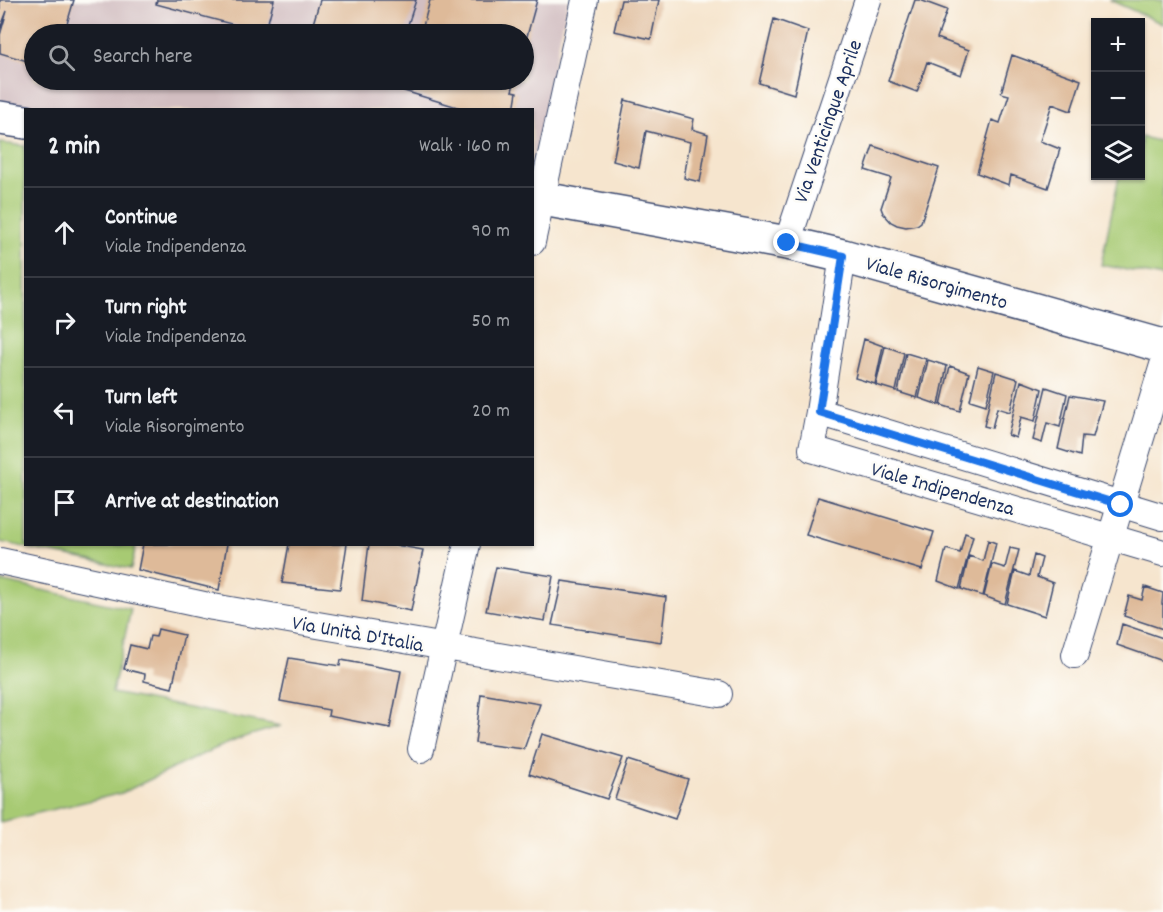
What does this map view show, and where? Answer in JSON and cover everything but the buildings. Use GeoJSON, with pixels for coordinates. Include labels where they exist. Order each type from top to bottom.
{"type":"FeatureCollection","features":[{"type":"Feature","properties":{"kind":"street"},"geometry":{"type":"LineString","coordinates":[[534,224],[537,197],[585,0]]}},
{"type":"Feature","properties":{"kind":"street","name":"Via Venticinque Aprile"},"geometry":{"type":"LineString","coordinates":[[787,243],[868,0]]}},
{"type":"Feature","properties":{"kind":"street"},"geometry":{"type":"LineString","coordinates":[[0,118],[24,122]]}},
{"type":"Feature","properties":{"kind":"street","name":"Viale Risorgimento"},"geometry":{"type":"LineString","coordinates":[[537,197],[787,243],[843,256],[1163,346]]}},
{"type":"Feature","properties":{"kind":"street","name":"Viale Indipendenza"},"geometry":{"type":"LineString","coordinates":[[843,256],[812,449],[1163,553]]}},
{"type":"Feature","properties":{"kind":"street"},"geometry":{"type":"LineString","coordinates":[[1075,655],[1163,365]]}},
{"type":"Feature","properties":{"kind":"street","name":"Viale Indipendenza"},"geometry":{"type":"LineString","coordinates":[[819,412],[1163,517]]}},
{"type":"Feature","properties":{"kind":"street"},"geometry":{"type":"LineString","coordinates":[[421,749],[467,546]]}},
{"type":"Feature","properties":{"kind":"street","name":"Via Unità D'Italia"},"geometry":{"type":"LineString","coordinates":[[0,561],[213,607],[718,694]]}},
{"type":"Feature","properties":{"kind":"shaded area"},"geometry":{"type":"Polygon","coordinates":[[[0,0],[568,0],[534,157],[534,108],[27,108],[0,104],[0,0]]]}},
{"type":"Feature","properties":{"kind":"green space"},"geometry":{"type":"Polygon","coordinates":[[[1110,0],[1163,0],[1163,24],[1110,0]]]}},
{"type":"Feature","properties":{"kind":"green space"},"geometry":{"type":"Polygon","coordinates":[[[1145,138],[1163,142],[1163,277],[1101,265],[1118,180],[1145,180],[1145,138]]]}},
{"type":"Feature","properties":{"kind":"green space"},"geometry":{"type":"Polygon","coordinates":[[[0,143],[24,146],[24,546],[136,546],[131,569],[0,542],[0,143]]]}},
{"type":"Feature","properties":{"kind":"green space"},"geometry":{"type":"Polygon","coordinates":[[[0,581],[131,609],[112,693],[281,726],[241,738],[205,753],[122,793],[0,822],[0,581]]]}},
{"type":"Feature","properties":{"kind":"route"},"geometry":{"type":"LineString","coordinates":[[787,243],[843,256],[819,412],[1121,505]]}}]}
